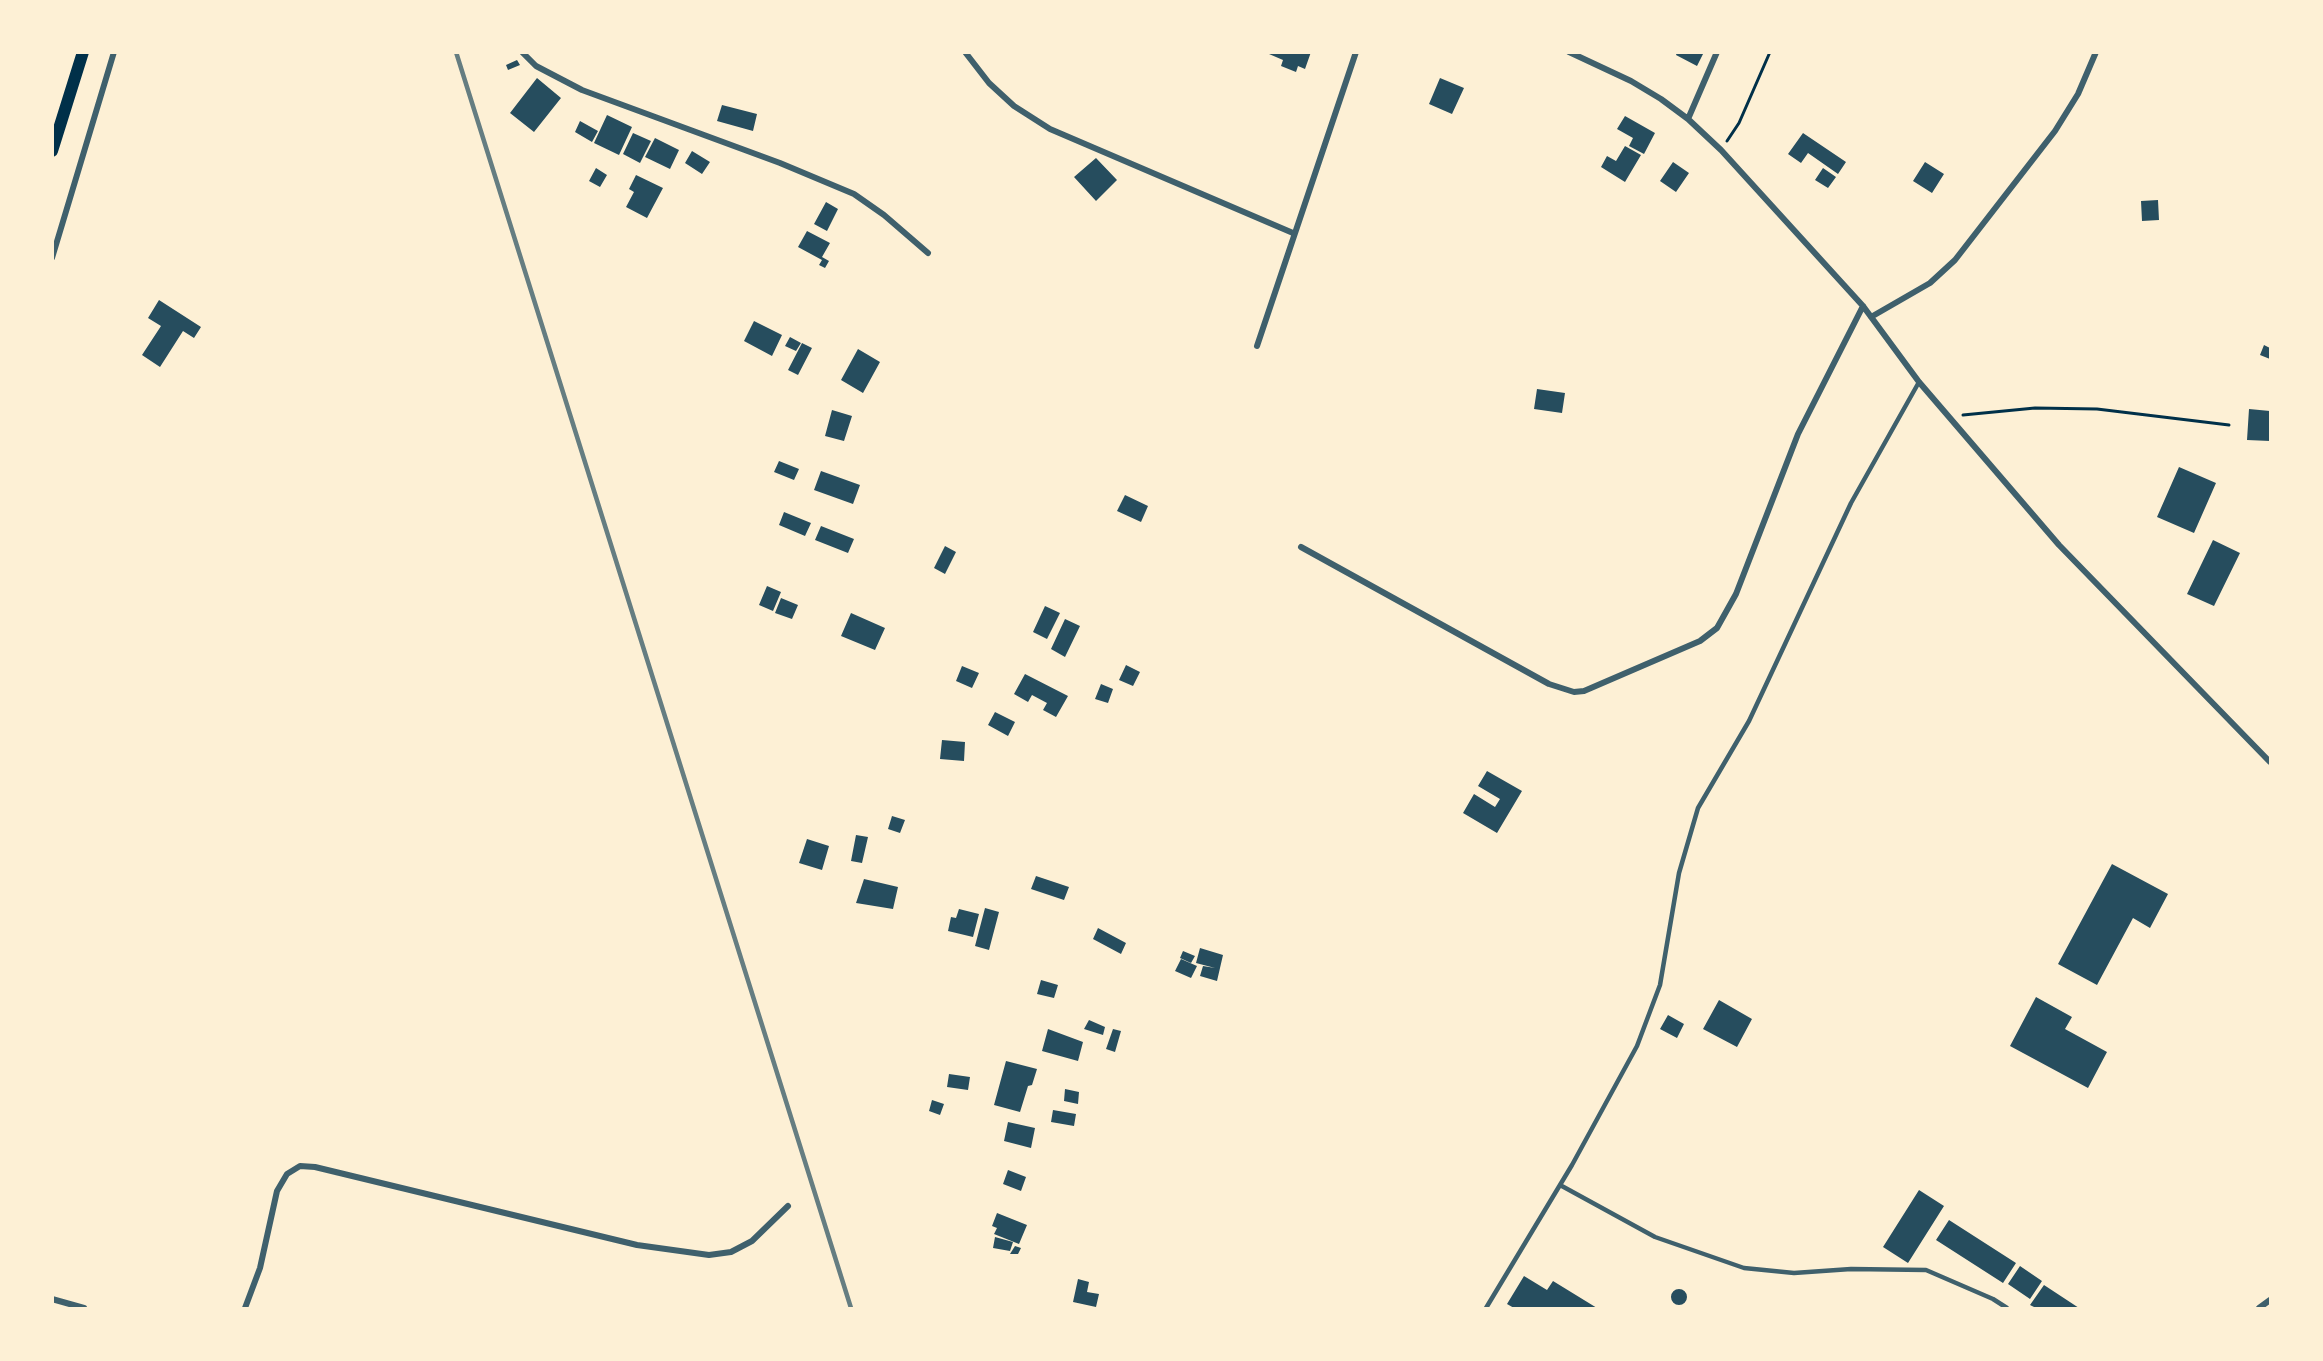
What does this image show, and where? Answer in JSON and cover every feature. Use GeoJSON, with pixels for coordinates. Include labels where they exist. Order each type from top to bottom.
{"type":"FeatureCollection","features":[{"type":"Feature","properties":{"kind":"main road"},"geometry":{"type":"LineString","coordinates":[[52,151],[83,52]]}},
{"type":"Feature","properties":{"kind":"street"},"geometry":{"type":"LineString","coordinates":[[52,258],[114,52]]}},
{"type":"Feature","properties":{"kind":"street"},"geometry":{"type":"LineString","coordinates":[[522,52],[536,66],[582,90],[780,163],[854,194],[884,215],[928,253]]}},
{"type":"Feature","properties":{"kind":"street"},"geometry":{"type":"LineString","coordinates":[[965,52],[989,83],[1014,106],[1050,129],[1293,233]]}},
{"type":"Feature","properties":{"kind":"street"},"geometry":{"type":"LineString","coordinates":[[1257,346],[1293,233],[1356,52]]}},
{"type":"Feature","properties":{"kind":"street"},"geometry":{"type":"LineString","coordinates":[[1569,52],[1631,81],[1688,119],[1721,150],[1863,306],[1919,382],[2059,545],[2271,762]]}},
{"type":"Feature","properties":{"kind":"street"},"geometry":{"type":"LineString","coordinates":[[1688,119],[1717,52]]}},
{"type":"Feature","properties":{"kind":"street"},"geometry":{"type":"LineString","coordinates":[[1871,317],[1930,283],[1955,260],[2055,131],[2078,94],[2096,52]]}},
{"type":"Feature","properties":{"kind":"street"},"geometry":{"type":"LineString","coordinates":[[1301,547],[1549,684],[1574,693],[1700,641],[1717,628],[1736,594],[1798,434],[1863,306]]}},
{"type":"Feature","properties":{"kind":"street"},"geometry":{"type":"LineString","coordinates":[[245,1308],[260,1268],[277,1191],[287,1174],[300,1166],[315,1167],[637,1245],[709,1256],[731,1252],[752,1241],[788,1206]]}},
{"type":"Feature","properties":{"kind":"street"},"geometry":{"type":"LineString","coordinates":[[52,1299],[84,1308]]}},
{"type":"Feature","properties":{"kind":"street"},"geometry":{"type":"LineString","coordinates":[[2259,1308],[2271,1300]]}},
{"type":"Feature","properties":{"kind":"lane"},"geometry":{"type":"LineString","coordinates":[[1486,1308],[1560,1185],[1637,1046],[1653,1007],[1665,960],[1679,873],[1698,808],[1749,721],[1851,503],[1919,382]]}},
{"type":"Feature","properties":{"kind":"lane"},"geometry":{"type":"LineString","coordinates":[[1560,1185],[1655,1237],[1744,1268],[1794,1273],[1851,1269],[1926,1270],[1984,1295],[2007,1308]]}},
{"type":"Feature","properties":{"kind":"path"},"geometry":{"type":"LineString","coordinates":[[1721,150],[1739,123],[1770,52]]}},
{"type":"Feature","properties":{"kind":"path"},"geometry":{"type":"LineString","coordinates":[[1950,416],[2035,408],[2097,409],[2229,425]]}},
{"type":"Feature","properties":{"kind":"building"},"geometry":{"type":"Polygon","coordinates":[[[1270,52],[1311,52],[1305,69],[1298,66],[1296,72],[1281,66],[1283,60],[1269,54],[1270,52]]]}},
{"type":"Feature","properties":{"kind":"building"},"geometry":{"type":"Polygon","coordinates":[[[1677,52],[1704,52],[1697,66],[1676,55],[1677,52]]]}},
{"type":"Feature","properties":{"kind":"building"},"geometry":{"type":"Polygon","coordinates":[[[517,60],[520,65],[508,70],[506,65],[517,60]]]}},
{"type":"Feature","properties":{"kind":"building"},"geometry":{"type":"Polygon","coordinates":[[[537,78],[561,98],[534,132],[510,113],[537,78]]]}},
{"type":"Feature","properties":{"kind":"building"},"geometry":{"type":"Polygon","coordinates":[[[1440,78],[1464,88],[1452,114],[1429,104],[1440,78]]]}},
{"type":"Feature","properties":{"kind":"building"},"geometry":{"type":"Polygon","coordinates":[[[722,105],[757,114],[753,131],[717,121],[722,105]]]}},
{"type":"Feature","properties":{"kind":"building"},"geometry":{"type":"Polygon","coordinates":[[[607,115],[632,127],[619,155],[594,143],[607,115]]]}},
{"type":"Feature","properties":{"kind":"building"},"geometry":{"type":"Polygon","coordinates":[[[1625,116],[1655,133],[1644,154],[1629,146],[1633,138],[1617,129],[1625,116]]]}},
{"type":"Feature","properties":{"kind":"building"},"geometry":{"type":"Polygon","coordinates":[[[580,121],[598,131],[592,142],[575,132],[580,121]]]}},
{"type":"Feature","properties":{"kind":"building"},"geometry":{"type":"Polygon","coordinates":[[[633,133],[651,141],[640,163],[623,154],[633,133]]]}},
{"type":"Feature","properties":{"kind":"building"},"geometry":{"type":"Polygon","coordinates":[[[1803,133],[1846,162],[1838,174],[1808,153],[1801,163],[1788,154],[1803,133]]]}},
{"type":"Feature","properties":{"kind":"building"},"geometry":{"type":"Polygon","coordinates":[[[655,138],[679,150],[670,169],[645,157],[655,138]]]}},
{"type":"Feature","properties":{"kind":"building"},"geometry":{"type":"Polygon","coordinates":[[[1625,146],[1641,155],[1625,182],[1601,167],[1607,156],[1616,161],[1625,146]]]}},
{"type":"Feature","properties":{"kind":"building"},"geometry":{"type":"Polygon","coordinates":[[[692,151],[710,162],[702,174],[685,163],[692,151]]]}},
{"type":"Feature","properties":{"kind":"building"},"geometry":{"type":"Polygon","coordinates":[[[1096,158],[1117,180],[1096,201],[1074,177],[1096,158]]]}},
{"type":"Feature","properties":{"kind":"building"},"geometry":{"type":"Polygon","coordinates":[[[1673,162],[1689,173],[1676,192],[1660,181],[1673,162]]]}},
{"type":"Feature","properties":{"kind":"building"},"geometry":{"type":"Polygon","coordinates":[[[1925,162],[1944,174],[1932,193],[1913,181],[1925,162]]]}},
{"type":"Feature","properties":{"kind":"building"},"geometry":{"type":"Polygon","coordinates":[[[596,168],[607,175],[600,187],[589,181],[596,168]]]}},
{"type":"Feature","properties":{"kind":"building"},"geometry":{"type":"Polygon","coordinates":[[[1823,168],[1836,177],[1828,188],[1815,180],[1823,168]]]}},
{"type":"Feature","properties":{"kind":"building"},"geometry":{"type":"Polygon","coordinates":[[[636,175],[663,188],[647,218],[626,207],[634,192],[629,189],[636,175]]]}},
{"type":"Feature","properties":{"kind":"building"},"geometry":{"type":"Polygon","coordinates":[[[2158,200],[2159,220],[2142,221],[2141,201],[2158,200]]]}},
{"type":"Feature","properties":{"kind":"building"},"geometry":{"type":"Polygon","coordinates":[[[826,202],[838,209],[827,231],[814,224],[826,202]]]}},
{"type":"Feature","properties":{"kind":"building"},"geometry":{"type":"Polygon","coordinates":[[[807,231],[830,243],[822,257],[829,261],[825,268],[819,265],[822,260],[798,247],[807,231]]]}},
{"type":"Feature","properties":{"kind":"building"},"geometry":{"type":"Polygon","coordinates":[[[159,300],[201,327],[194,338],[183,331],[160,367],[142,355],[161,326],[148,318],[159,300]]]}},
{"type":"Feature","properties":{"kind":"building"},"geometry":{"type":"Polygon","coordinates":[[[754,321],[782,335],[772,356],[744,341],[754,321]]]}},
{"type":"Feature","properties":{"kind":"building"},"geometry":{"type":"Polygon","coordinates":[[[790,337],[801,343],[796,351],[785,346],[790,337]]]}},
{"type":"Feature","properties":{"kind":"building"},"geometry":{"type":"Polygon","coordinates":[[[802,343],[812,348],[798,375],[788,370],[802,343]]]}},
{"type":"Feature","properties":{"kind":"building"},"geometry":{"type":"Polygon","coordinates":[[[2264,345],[2270,348],[2270,359],[2260,355],[2264,345]]]}},
{"type":"Feature","properties":{"kind":"building"},"geometry":{"type":"Polygon","coordinates":[[[858,349],[880,362],[863,393],[841,380],[858,349]]]}},
{"type":"Feature","properties":{"kind":"building"},"geometry":{"type":"Polygon","coordinates":[[[1537,389],[1565,393],[1562,413],[1534,409],[1537,389]]]}},
{"type":"Feature","properties":{"kind":"building"},"geometry":{"type":"Polygon","coordinates":[[[2249,409],[2270,411],[2270,441],[2247,440],[2249,409]]]}},
{"type":"Feature","properties":{"kind":"building"},"geometry":{"type":"Polygon","coordinates":[[[832,410],[852,416],[844,441],[825,436],[832,410]]]}},
{"type":"Feature","properties":{"kind":"building"},"geometry":{"type":"Polygon","coordinates":[[[779,461],[799,469],[794,480],[774,472],[779,461]]]}},
{"type":"Feature","properties":{"kind":"building"},"geometry":{"type":"Polygon","coordinates":[[[2179,467],[2216,483],[2194,533],[2157,517],[2179,467]]]}},
{"type":"Feature","properties":{"kind":"building"},"geometry":{"type":"Polygon","coordinates":[[[821,471],[860,485],[853,504],[814,490],[821,471]]]}},
{"type":"Feature","properties":{"kind":"building"},"geometry":{"type":"Polygon","coordinates":[[[1125,495],[1148,506],[1141,522],[1117,511],[1125,495]]]}},
{"type":"Feature","properties":{"kind":"building"},"geometry":{"type":"Polygon","coordinates":[[[784,512],[811,523],[805,536],[779,525],[784,512]]]}},
{"type":"Feature","properties":{"kind":"building"},"geometry":{"type":"Polygon","coordinates":[[[821,526],[854,539],[848,553],[815,540],[821,526]]]}},
{"type":"Feature","properties":{"kind":"building"},"geometry":{"type":"Polygon","coordinates":[[[2213,540],[2240,553],[2214,606],[2187,594],[2213,540]]]}},
{"type":"Feature","properties":{"kind":"building"},"geometry":{"type":"Polygon","coordinates":[[[945,546],[956,552],[945,574],[934,568],[945,546]]]}},
{"type":"Feature","properties":{"kind":"building"},"geometry":{"type":"Polygon","coordinates":[[[767,586],[781,592],[773,611],[759,605],[767,586]]]}},
{"type":"Feature","properties":{"kind":"building"},"geometry":{"type":"Polygon","coordinates":[[[781,598],[798,605],[792,619],[775,613],[781,598]]]}},
{"type":"Feature","properties":{"kind":"building"},"geometry":{"type":"Polygon","coordinates":[[[1045,606],[1060,613],[1047,639],[1033,632],[1045,606]]]}},
{"type":"Feature","properties":{"kind":"building"},"geometry":{"type":"Polygon","coordinates":[[[851,613],[885,628],[875,650],[841,636],[851,613]]]}},
{"type":"Feature","properties":{"kind":"building"},"geometry":{"type":"Polygon","coordinates":[[[1065,619],[1080,626],[1065,657],[1051,649],[1065,619]]]}},
{"type":"Feature","properties":{"kind":"building"},"geometry":{"type":"Polygon","coordinates":[[[1126,665],[1140,672],[1133,686],[1119,680],[1126,665]]]}},
{"type":"Feature","properties":{"kind":"building"},"geometry":{"type":"Polygon","coordinates":[[[962,666],[979,673],[972,688],[956,681],[962,666]]]}},
{"type":"Feature","properties":{"kind":"building"},"geometry":{"type":"Polygon","coordinates":[[[1025,674],[1068,696],[1056,717],[1043,710],[1047,703],[1032,695],[1028,702],[1014,694],[1025,674]]]}},
{"type":"Feature","properties":{"kind":"building"},"geometry":{"type":"Polygon","coordinates":[[[1101,684],[1113,689],[1108,703],[1095,699],[1101,684]]]}},
{"type":"Feature","properties":{"kind":"building"},"geometry":{"type":"Polygon","coordinates":[[[995,712],[1015,722],[1008,736],[988,725],[995,712]]]}},
{"type":"Feature","properties":{"kind":"building"},"geometry":{"type":"Polygon","coordinates":[[[942,740],[965,742],[964,761],[940,759],[942,740]]]}},
{"type":"Feature","properties":{"kind":"building"},"geometry":{"type":"Polygon","coordinates":[[[1487,771],[1522,791],[1497,833],[1463,813],[1474,794],[1495,807],[1500,799],[1478,786],[1487,771]]]}},
{"type":"Feature","properties":{"kind":"building"},"geometry":{"type":"Polygon","coordinates":[[[892,816],[905,820],[900,833],[888,829],[892,816]]]}},
{"type":"Feature","properties":{"kind":"building"},"geometry":{"type":"Polygon","coordinates":[[[856,835],[868,837],[862,863],[851,861],[856,835]]]}},
{"type":"Feature","properties":{"kind":"building"},"geometry":{"type":"Polygon","coordinates":[[[807,839],[829,846],[822,870],[799,863],[807,839]]]}},
{"type":"Feature","properties":{"kind":"building"},"geometry":{"type":"Polygon","coordinates":[[[2112,864],[2168,894],[2150,928],[2133,918],[2097,985],[2058,964],[2112,864]]]}},
{"type":"Feature","properties":{"kind":"building"},"geometry":{"type":"Polygon","coordinates":[[[1036,876],[1069,887],[1064,900],[1031,889],[1036,876]]]}},
{"type":"Feature","properties":{"kind":"building"},"geometry":{"type":"Polygon","coordinates":[[[864,879],[898,887],[893,909],[856,903],[864,879]]]}},
{"type":"Feature","properties":{"kind":"building"},"geometry":{"type":"Polygon","coordinates":[[[985,908],[999,912],[989,950],[975,946],[985,908]]]}},
{"type":"Feature","properties":{"kind":"building"},"geometry":{"type":"Polygon","coordinates":[[[959,909],[979,914],[973,937],[948,931],[951,917],[956,918],[959,909]]]}},
{"type":"Feature","properties":{"kind":"building"},"geometry":{"type":"Polygon","coordinates":[[[1098,928],[1126,943],[1121,954],[1093,939],[1098,928]]]}},
{"type":"Feature","properties":{"kind":"building"},"geometry":{"type":"Polygon","coordinates":[[[1200,948],[1223,955],[1217,981],[1200,976],[1203,966],[1215,968],[1196,963],[1200,948]]]}},
{"type":"Feature","properties":{"kind":"building"},"geometry":{"type":"Polygon","coordinates":[[[1183,951],[1195,956],[1191,963],[1180,958],[1183,951]]]}},
{"type":"Feature","properties":{"kind":"building"},"geometry":{"type":"Polygon","coordinates":[[[1181,959],[1197,966],[1191,978],[1175,971],[1181,959]]]}},
{"type":"Feature","properties":{"kind":"building"},"geometry":{"type":"Polygon","coordinates":[[[1041,980],[1058,985],[1054,998],[1037,994],[1041,980]]]}},
{"type":"Feature","properties":{"kind":"building"},"geometry":{"type":"Polygon","coordinates":[[[2036,997],[2072,1017],[2065,1029],[2107,1052],[2088,1088],[2010,1046],[2036,997]]]}},
{"type":"Feature","properties":{"kind":"building"},"geometry":{"type":"Polygon","coordinates":[[[1719,1000],[1752,1019],[1737,1047],[1703,1029],[1719,1000]]]}},
{"type":"Feature","properties":{"kind":"building"},"geometry":{"type":"Polygon","coordinates":[[[1668,1015],[1684,1024],[1677,1038],[1660,1029],[1668,1015]]]}},
{"type":"Feature","properties":{"kind":"building"},"geometry":{"type":"Polygon","coordinates":[[[1089,1020],[1105,1027],[1103,1035],[1084,1029],[1089,1020]]]}},
{"type":"Feature","properties":{"kind":"building"},"geometry":{"type":"Polygon","coordinates":[[[1048,1029],[1083,1042],[1078,1061],[1042,1051],[1048,1029]]]}},
{"type":"Feature","properties":{"kind":"building"},"geometry":{"type":"Polygon","coordinates":[[[1113,1029],[1121,1031],[1115,1052],[1106,1049],[1113,1029]]]}},
{"type":"Feature","properties":{"kind":"building"},"geometry":{"type":"Polygon","coordinates":[[[1006,1061],[1037,1069],[1032,1085],[1028,1086],[1020,1112],[994,1105],[1006,1061]]]}},
{"type":"Feature","properties":{"kind":"building"},"geometry":{"type":"Polygon","coordinates":[[[949,1074],[970,1077],[968,1090],[947,1087],[949,1074]]]}},
{"type":"Feature","properties":{"kind":"building"},"geometry":{"type":"Polygon","coordinates":[[[1065,1089],[1079,1092],[1078,1104],[1064,1101],[1065,1089]]]}},
{"type":"Feature","properties":{"kind":"building"},"geometry":{"type":"Polygon","coordinates":[[[932,1100],[944,1104],[940,1115],[929,1111],[932,1100]]]}},
{"type":"Feature","properties":{"kind":"building"},"geometry":{"type":"Polygon","coordinates":[[[1053,1110],[1076,1114],[1074,1126],[1051,1122],[1053,1110]]]}},
{"type":"Feature","properties":{"kind":"building"},"geometry":{"type":"Polygon","coordinates":[[[1008,1122],[1035,1128],[1031,1148],[1004,1141],[1008,1122]]]}},
{"type":"Feature","properties":{"kind":"building"},"geometry":{"type":"Polygon","coordinates":[[[1008,1170],[1026,1177],[1021,1191],[1003,1184],[1008,1170]]]}},
{"type":"Feature","properties":{"kind":"building"},"geometry":{"type":"Polygon","coordinates":[[[1919,1190],[1944,1206],[1908,1263],[1883,1247],[1919,1190]]]}},
{"type":"Feature","properties":{"kind":"building"},"geometry":{"type":"Polygon","coordinates":[[[997,1213],[1027,1225],[1019,1244],[994,1234],[997,1228],[992,1226],[997,1213]]]}},
{"type":"Feature","properties":{"kind":"building"},"geometry":{"type":"Polygon","coordinates":[[[1949,1220],[2016,1263],[2003,1283],[1936,1240],[1949,1220]]]}},
{"type":"Feature","properties":{"kind":"building"},"geometry":{"type":"Polygon","coordinates":[[[995,1237],[1013,1242],[1010,1251],[993,1248],[995,1237]]]}},
{"type":"Feature","properties":{"kind":"building"},"geometry":{"type":"Polygon","coordinates":[[[1015,1246],[1021,1248],[1018,1254],[1010,1254],[1015,1246]]]}},
{"type":"Feature","properties":{"kind":"building"},"geometry":{"type":"Polygon","coordinates":[[[2020,1266],[2042,1281],[2030,1299],[2008,1284],[2020,1266]]]}},
{"type":"Feature","properties":{"kind":"building"},"geometry":{"type":"Polygon","coordinates":[[[1524,1276],[1547,1290],[1553,1281],[1597,1308],[1514,1308],[1507,1304],[1524,1276]]]}},
{"type":"Feature","properties":{"kind":"building"},"geometry":{"type":"Polygon","coordinates":[[[1078,1279],[1089,1282],[1087,1292],[1099,1294],[1096,1307],[1073,1302],[1078,1279]]]}},
{"type":"Feature","properties":{"kind":"building"},"geometry":{"type":"Polygon","coordinates":[[[2044,1285],[2079,1308],[2036,1308],[2030,1305],[2044,1285]]]}},
{"type":"Feature","properties":{"kind":"building"},"geometry":{"type":"Polygon","coordinates":[[[1679,1289],[1685,1291],[1687,1297],[1685,1303],[1679,1305],[1673,1303],[1671,1297],[1673,1291],[1679,1289]]]}},
{"type":"Feature","properties":{"kind":"railway"},"geometry":{"type":"LineString","coordinates":[[456,52],[851,1308]]}}]}
